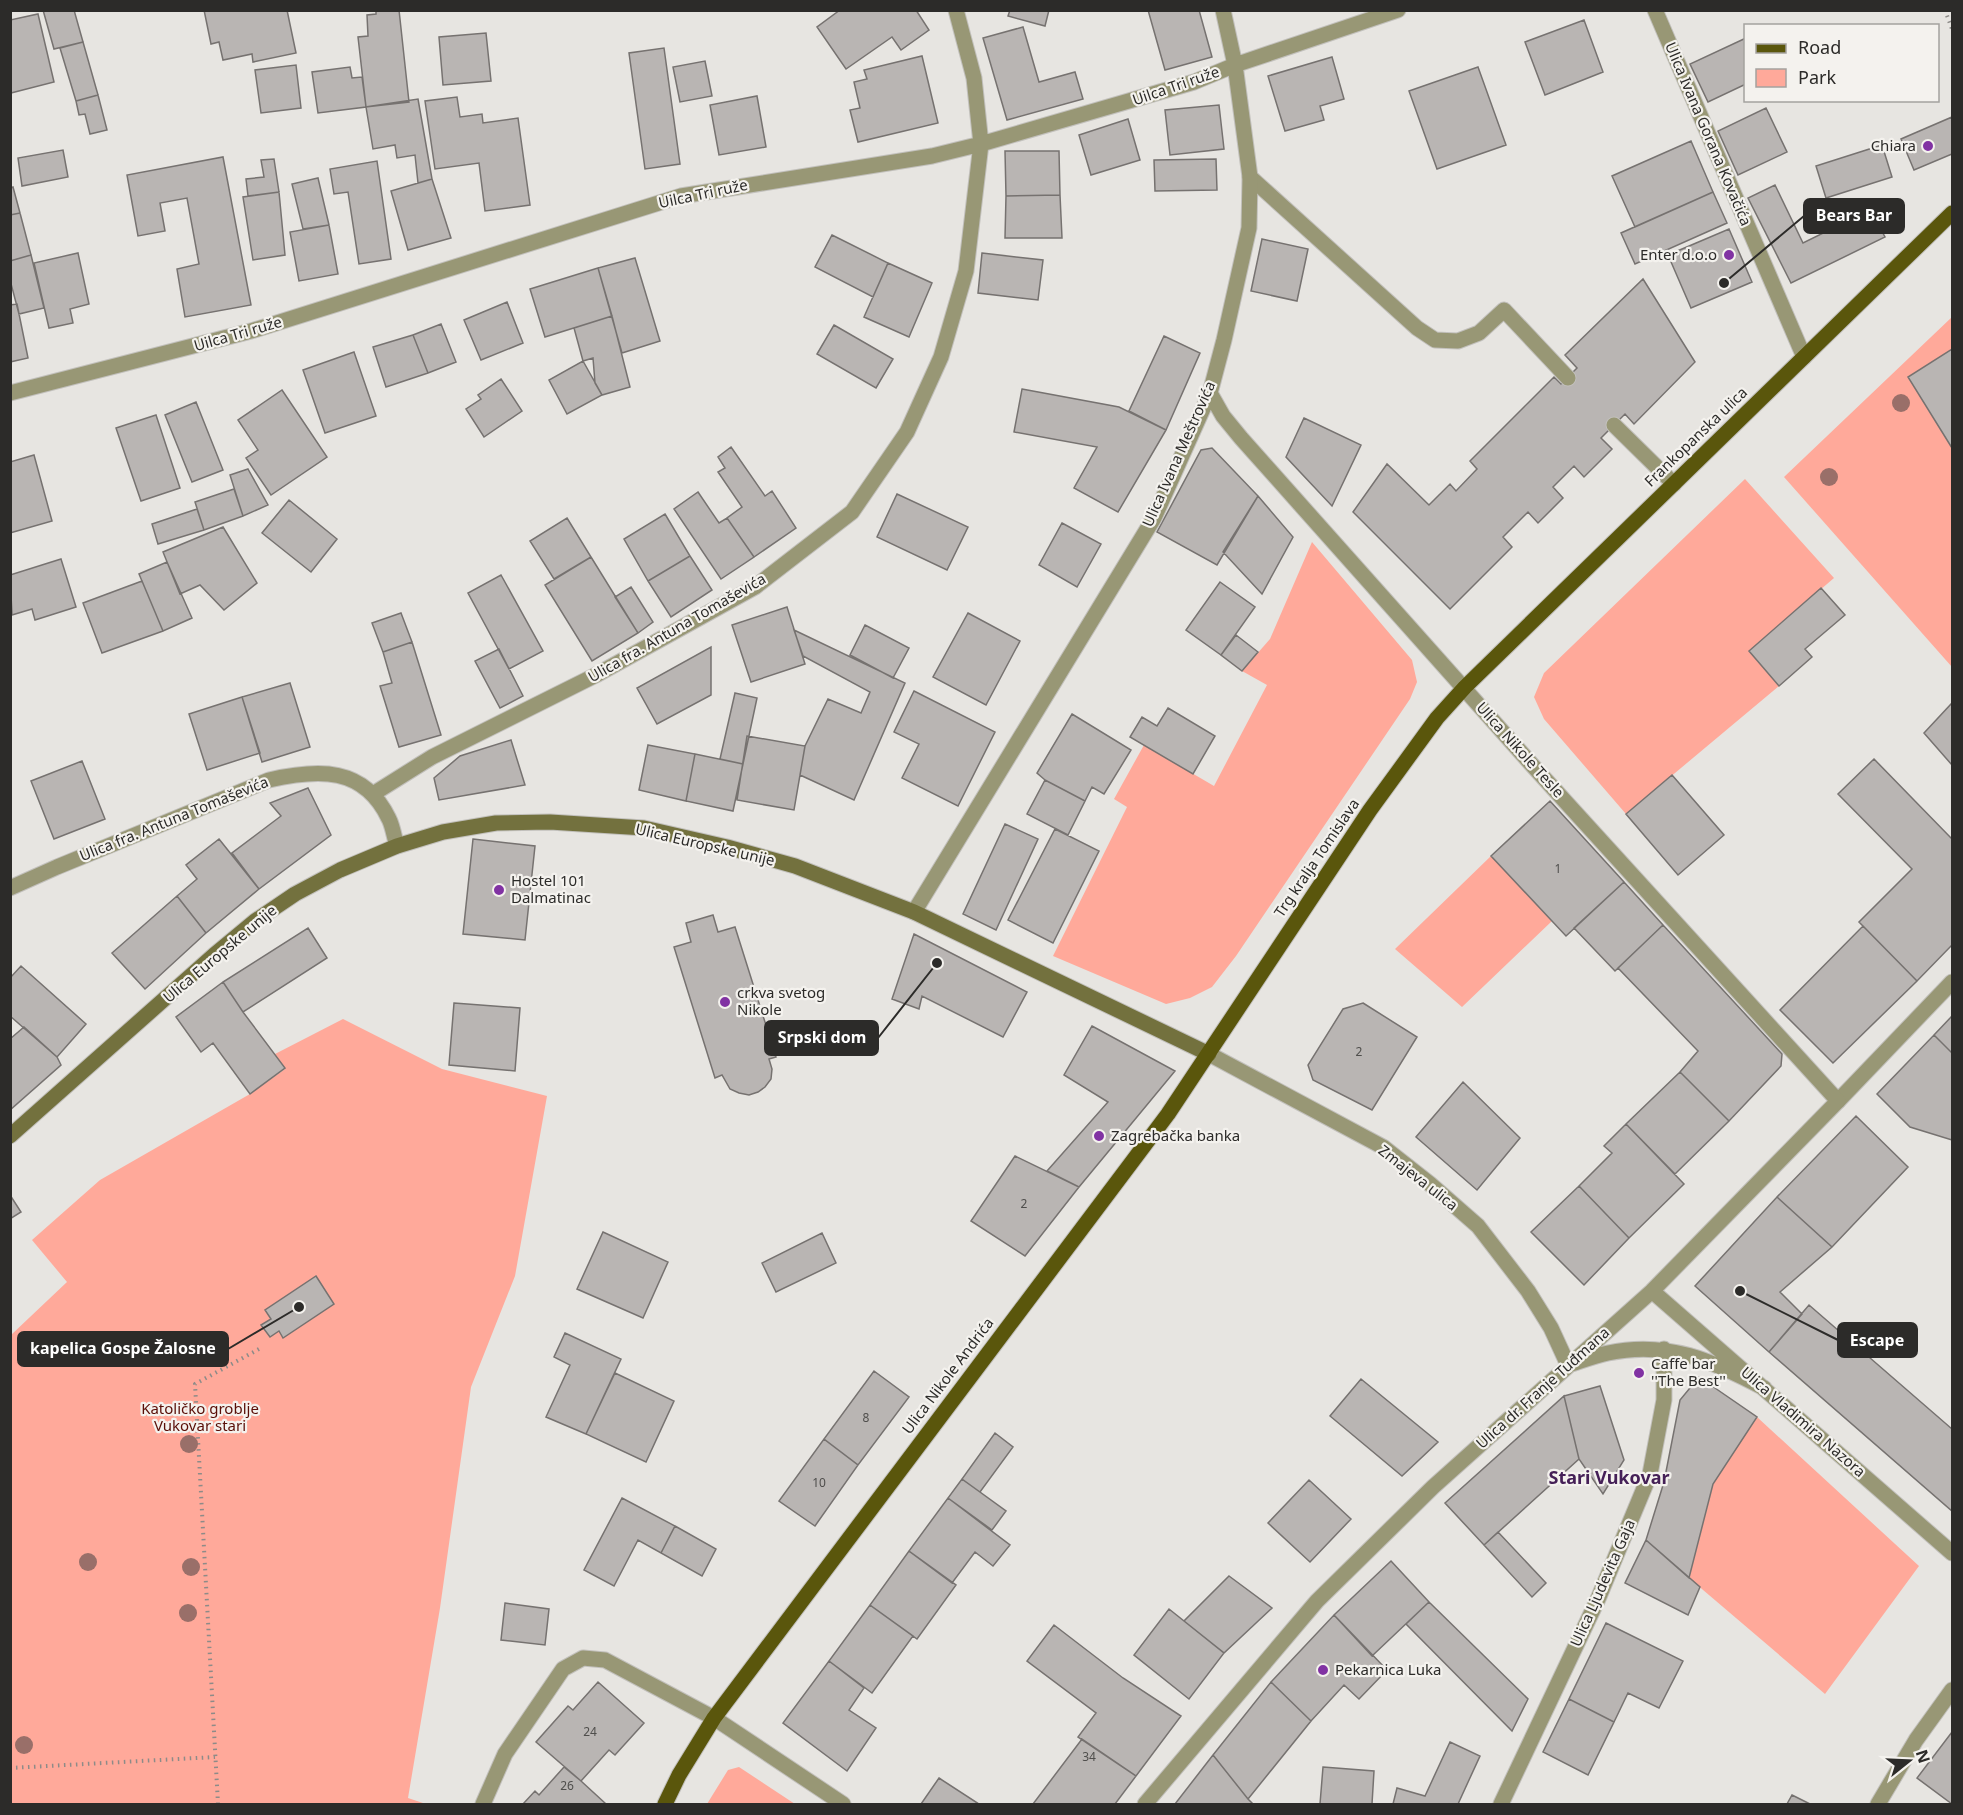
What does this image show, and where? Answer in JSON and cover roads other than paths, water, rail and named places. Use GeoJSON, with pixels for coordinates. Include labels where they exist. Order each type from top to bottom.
{"type":"FeatureCollection","features":[{"type":"Feature","properties":{"kind":"main road","name":"Frankopanska ulica"},"geometry":{"type":"LineString","coordinates":[[1465,687],[1953,213]]}},
{"type":"Feature","properties":{"kind":"main road","name":"Trg kralja Tomislava"},"geometry":{"type":"LineString","coordinates":[[1209,1054],[1370,810],[1437,718],[1465,687]]}},
{"type":"Feature","properties":{"kind":"main road","name":"Ulica Europske unije"},"geometry":{"type":"LineString","coordinates":[[10,1136],[214,955],[255,921],[304,889],[340,870],[397,846],[443,832],[496,823],[550,822],[644,828],[727,847],[795,866],[914,912],[1209,1054]]}},
{"type":"Feature","properties":{"kind":"main road","name":"Ulica Nikole Andrića"},"geometry":{"type":"LineString","coordinates":[[665,1804],[679,1775],[714,1718],[1168,1114],[1209,1054]]}},
{"type":"Feature","properties":{"kind":"street","name":"Ulica fra. Antuna Tomaševića"},"geometry":{"type":"LineString","coordinates":[[373,794],[432,757],[596,675],[755,587],[852,512],[907,432],[941,357],[966,272],[981,144],[974,78],[956,10]]}},
{"type":"Feature","properties":{"kind":"street","name":"Ulica Ivana Meštrovića"},"geometry":{"type":"LineString","coordinates":[[914,912],[1154,518],[1209,393],[1224,340],[1249,228],[1250,177],[1234,65],[1223,10]]}},
{"type":"Feature","properties":{"kind":"street","name":"Uilca Tri ruže"},"geometry":{"type":"LineString","coordinates":[[10,393],[251,331],[681,195],[932,156],[981,144],[1194,82],[1234,65],[1398,10]]}},
{"type":"Feature","properties":{"kind":"street","name":"Ulica Ivana Gorana Kovačića"},"geometry":{"type":"LineString","coordinates":[[1655,10],[1804,357]]}},
{"type":"Feature","properties":{"kind":"street"},"geometry":{"type":"LineString","coordinates":[[1250,177],[1417,328],[1435,340],[1458,341],[1479,333],[1504,310],[1568,378]]}},
{"type":"Feature","properties":{"kind":"street","name":"Ulica Nikole Tesle"},"geometry":{"type":"LineString","coordinates":[[1209,393],[1223,416],[1241,438],[1838,1101]]}},
{"type":"Feature","properties":{"kind":"street"},"geometry":{"type":"LineString","coordinates":[[1614,425],[1674,484]]}},
{"type":"Feature","properties":{"kind":"street","name":"Ulica fra. Antuna Tomaševića"},"geometry":{"type":"LineString","coordinates":[[10,888],[269,780],[298,773],[320,772],[338,775],[358,783],[373,794],[389,820],[397,846]]}},
{"type":"Feature","properties":{"kind":"street","name":"Ulica dr. Franje Tuđmana"},"geometry":{"type":"LineString","coordinates":[[1145,1804],[1317,1602],[1433,1487],[1652,1291],[1953,982]]}},
{"type":"Feature","properties":{"kind":"street","name":"Zmajeva ulica"},"geometry":{"type":"LineString","coordinates":[[1209,1054],[1383,1148],[1430,1184],[1478,1226],[1528,1291],[1551,1328],[1568,1365]]}},
{"type":"Feature","properties":{"kind":"street","name":"Ulica Vladimira Nazora"},"geometry":{"type":"LineString","coordinates":[[1652,1291],[1953,1553]]}},
{"type":"Feature","properties":{"kind":"street"},"geometry":{"type":"LineString","coordinates":[[1568,1365],[1610,1353],[1664,1349],[1700,1357],[1764,1388]]}},
{"type":"Feature","properties":{"kind":"street","name":"Ulica Ljudevita Gaja"},"geometry":{"type":"LineString","coordinates":[[1501,1804],[1598,1599],[1650,1474],[1664,1400],[1664,1349]]}},
{"type":"Feature","properties":{"kind":"street"},"geometry":{"type":"LineString","coordinates":[[483,1804],[505,1754],[563,1669],[583,1658],[605,1660],[714,1718],[843,1804]]}},
{"type":"Feature","properties":{"kind":"street"},"geometry":{"type":"LineString","coordinates":[[1878,1804],[1916,1740],[1953,1690]]}},
{"type":"Feature","properties":{"kind":"place","name":"Chiara"},"geometry":{"type":"Point","coordinates":[1928,146]}},
{"type":"Feature","properties":{"kind":"place","name":"Enter d.o.o"},"geometry":{"type":"Point","coordinates":[1729,255]}},
{"type":"Feature","properties":{"kind":"place","name":"Bears Bar"},"geometry":{"type":"Point","coordinates":[1724,283]}},
{"type":"Feature","properties":{"kind":"place","name":"Hostel 101 Dalmatinac"},"geometry":{"type":"Point","coordinates":[499,890]}},
{"type":"Feature","properties":{"kind":"place","name":"Srpski dom"},"geometry":{"type":"Point","coordinates":[937,963]}},
{"type":"Feature","properties":{"kind":"place","name":"crkva svetog Nikole"},"geometry":{"type":"Point","coordinates":[725,1002]}},
{"type":"Feature","properties":{"kind":"place","name":"Zagrebačka banka"},"geometry":{"type":"Point","coordinates":[1099,1136]}},
{"type":"Feature","properties":{"kind":"place","name":"Escape"},"geometry":{"type":"Point","coordinates":[1740,1291]}},
{"type":"Feature","properties":{"kind":"place","name":"kapelica Gospe Žalosne"},"geometry":{"type":"Point","coordinates":[299,1307]}},
{"type":"Feature","properties":{"kind":"place","name":"Caffe bar ''The Best''"},"geometry":{"type":"Point","coordinates":[1639,1373]}},
{"type":"Feature","properties":{"kind":"place","name":"Pekarnica Luka"},"geometry":{"type":"Point","coordinates":[1323,1670]}},
{"type":"Feature","properties":{"kind":"district","name":"Stari Vukovar"},"geometry":{"type":"Point","coordinates":[1609,1478]}},
{"type":"Feature","properties":{"kind":"park label","name":"Katoličko groblje Vukovar stari"},"geometry":{"type":"Point","coordinates":[200,1418]}}]}
